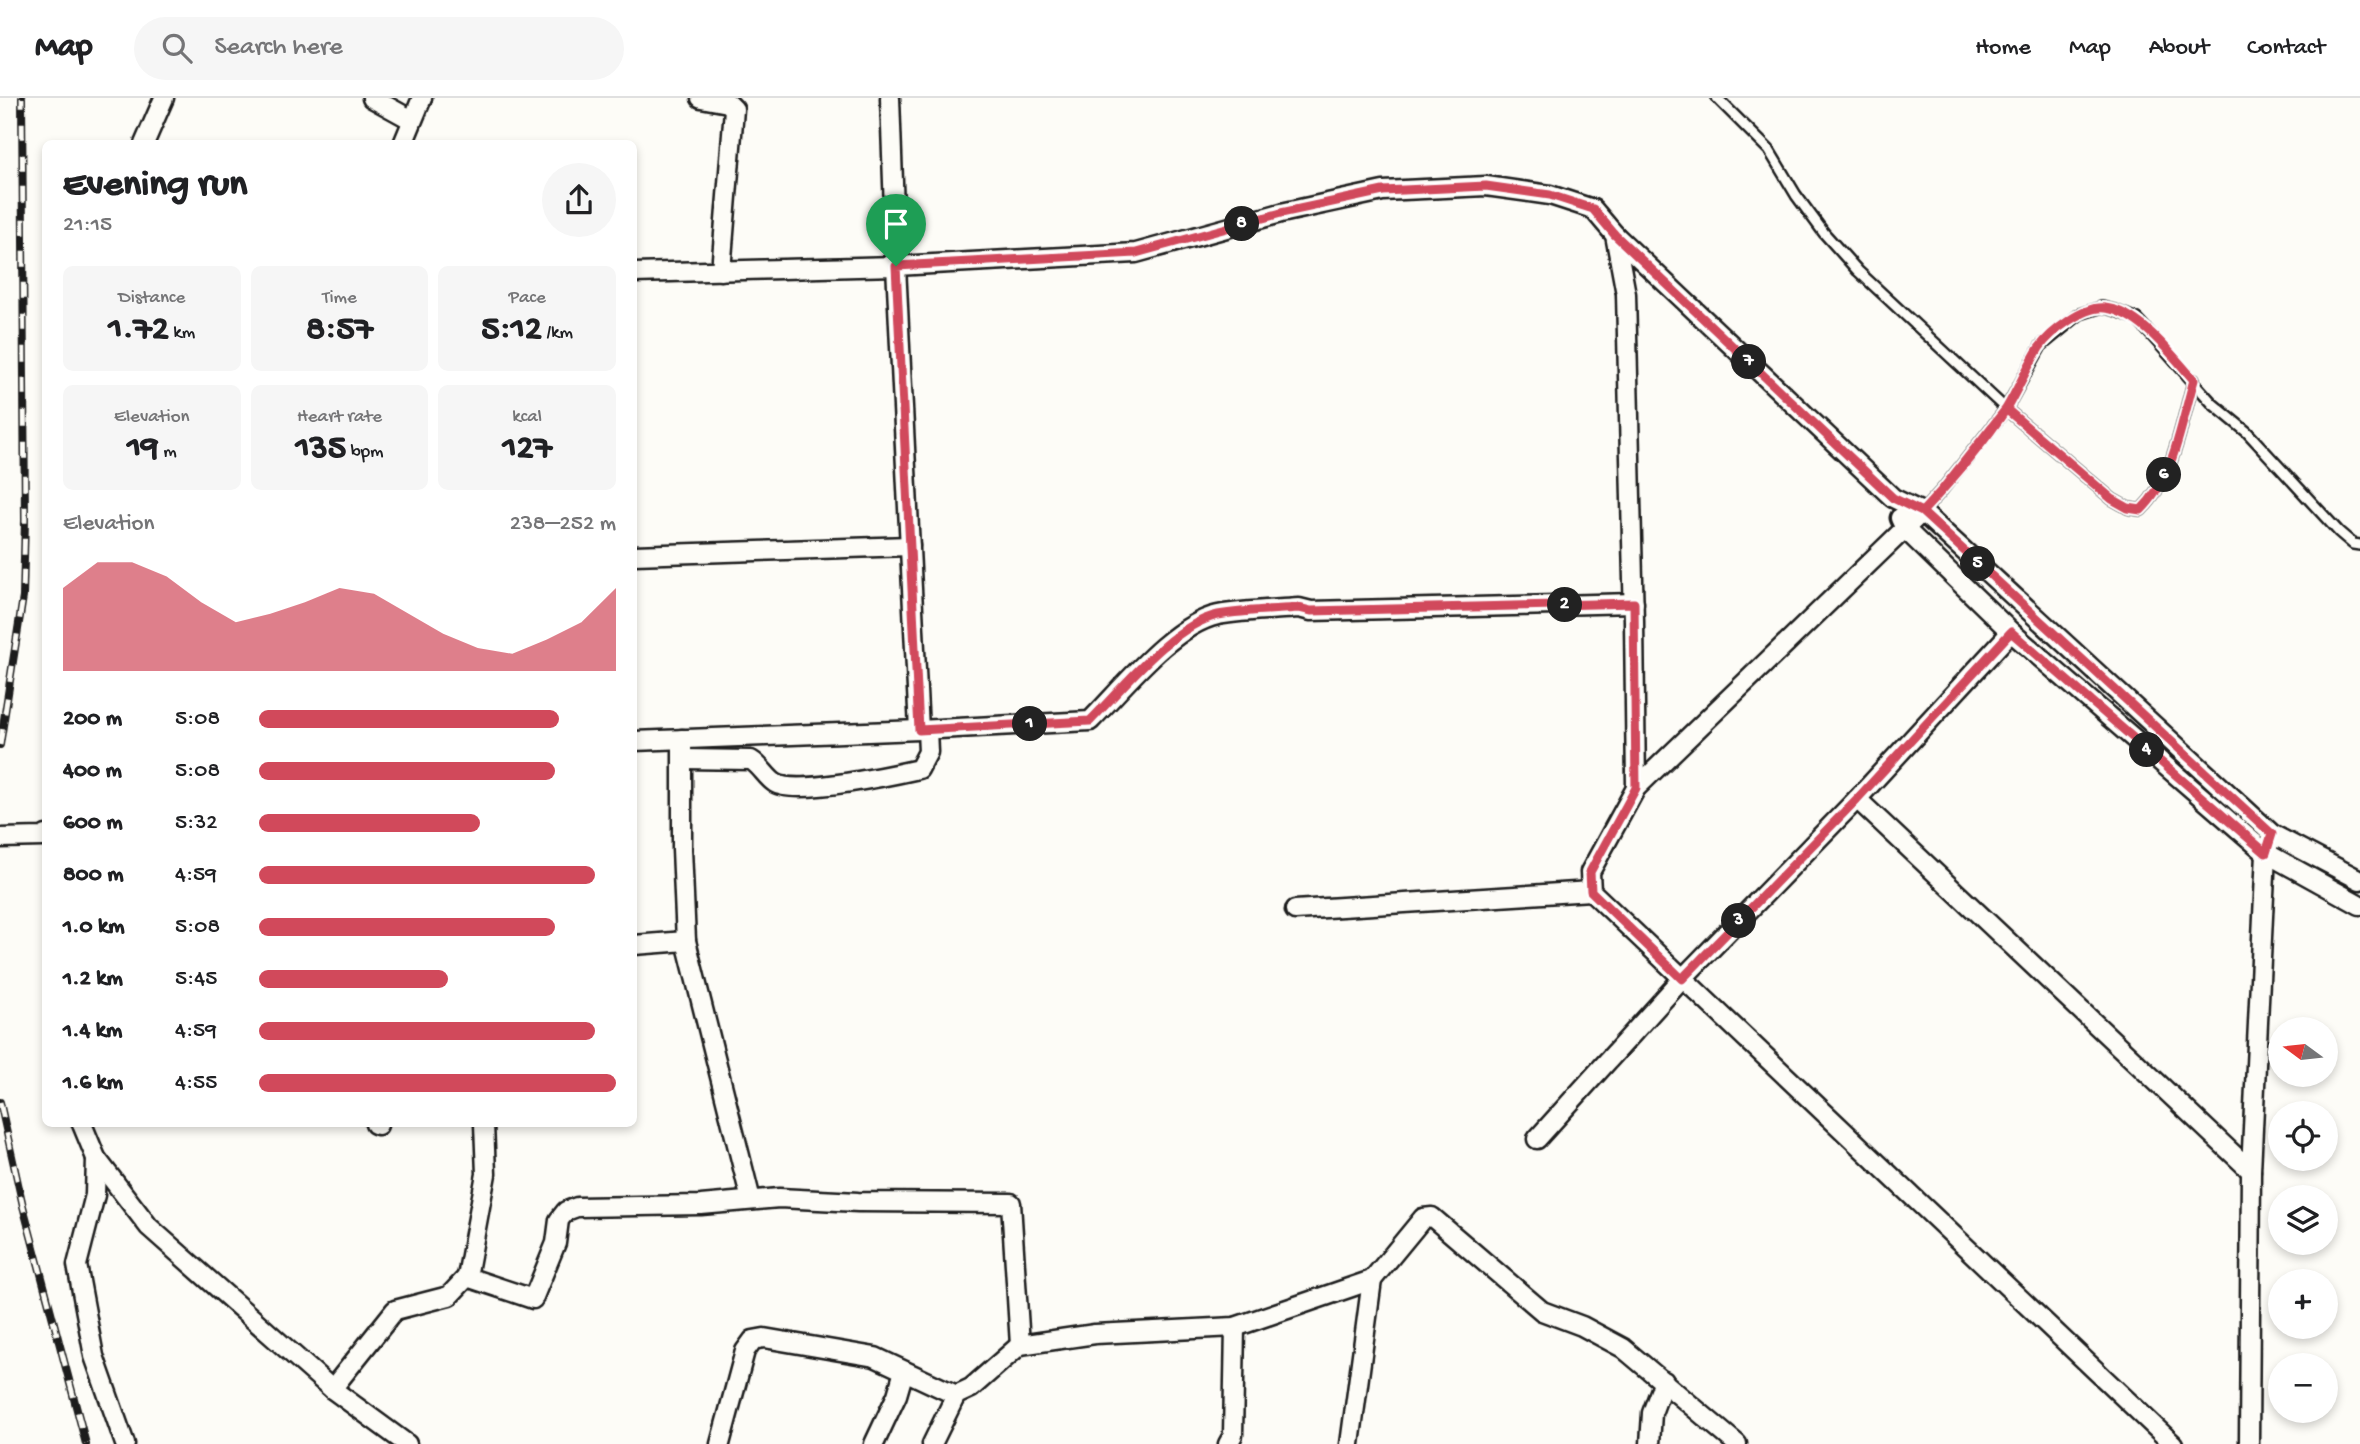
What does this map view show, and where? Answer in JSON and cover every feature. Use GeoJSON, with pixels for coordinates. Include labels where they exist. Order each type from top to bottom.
{"type":"FeatureCollection","features":[{"type":"Feature","properties":{"kind":"street"},"geometry":{"type":"LineString","coordinates":[[146,140],[164,98]]}},
{"type":"Feature","properties":{"kind":"street"},"geometry":{"type":"LineString","coordinates":[[372,98],[412,120]]}},
{"type":"Feature","properties":{"kind":"street"},"geometry":{"type":"LineString","coordinates":[[405,140],[422,98]]}},
{"type":"Feature","properties":{"kind":"street"},"geometry":{"type":"LineString","coordinates":[[701,98],[727,103],[734,109],[721,271]]}},
{"type":"Feature","properties":{"kind":"street"},"geometry":{"type":"LineString","coordinates":[[682,759],[751,761],[761,766],[774,782],[789,788],[876,779],[919,769],[928,752],[923,730],[910,546],[890,98]]}},
{"type":"Feature","properties":{"kind":"street"},"geometry":{"type":"LineString","coordinates":[[637,274],[896,266],[1136,253],[1281,213],[1383,191],[1486,186],[1550,195],[1593,209],[1615,235],[1893,498],[1922,512],[2272,834],[2360,880]]}},
{"type":"Feature","properties":{"kind":"street"},"geometry":{"type":"LineString","coordinates":[[1615,235],[1626,294],[1636,788]]}},
{"type":"Feature","properties":{"kind":"street"},"geometry":{"type":"LineString","coordinates":[[1893,498],[1905,529],[2011,632],[2266,853],[2360,905]]}},
{"type":"Feature","properties":{"kind":"street"},"geometry":{"type":"LineString","coordinates":[[1922,512],[1636,788],[1590,872],[1591,891],[2173,1444]]}},
{"type":"Feature","properties":{"kind":"street"},"geometry":{"type":"LineString","coordinates":[[637,555],[910,546]]}},
{"type":"Feature","properties":{"kind":"street"},"geometry":{"type":"LineString","coordinates":[[637,741],[1090,721],[1165,645],[1195,623],[1219,615],[1299,608],[1311,611],[1634,603]]}},
{"type":"Feature","properties":{"kind":"street"},"geometry":{"type":"LineString","coordinates":[[1537,1139],[1682,979],[1857,799],[2011,632]]}},
{"type":"Feature","properties":{"kind":"street"},"geometry":{"type":"LineString","coordinates":[[682,739],[682,849],[686,941],[751,1200]]}},
{"type":"Feature","properties":{"kind":"street"},"geometry":{"type":"LineString","coordinates":[[1857,799],[2251,1171]]}},
{"type":"Feature","properties":{"kind":"street"},"geometry":{"type":"LineString","coordinates":[[2249,1444],[2251,1171],[2266,853],[2272,834]]}},
{"type":"Feature","properties":{"kind":"street"},"geometry":{"type":"LineString","coordinates":[[0,838],[42,837]]}},
{"type":"Feature","properties":{"kind":"street"},"geometry":{"type":"LineString","coordinates":[[1295,910],[1591,891]]}},
{"type":"Feature","properties":{"kind":"street"},"geometry":{"type":"LineString","coordinates":[[637,945],[686,941]]}},
{"type":"Feature","properties":{"kind":"street"},"geometry":{"type":"LineString","coordinates":[[83,1127],[96,1158],[149,1227],[332,1389],[407,1444]]}},
{"type":"Feature","properties":{"kind":"street"},"geometry":{"type":"LineString","coordinates":[[332,1389],[395,1310],[449,1296],[467,1277],[486,1174],[484,1127]]}},
{"type":"Feature","properties":{"kind":"street"},"geometry":{"type":"LineString","coordinates":[[96,1158],[95,1195],[76,1265],[94,1356],[125,1444]]}},
{"type":"Feature","properties":{"kind":"street"},"geometry":{"type":"LineString","coordinates":[[467,1277],[533,1299],[556,1242],[559,1220],[566,1211],[576,1207],[701,1205],[779,1198],[858,1202],[1011,1203],[1020,1345]]}},
{"type":"Feature","properties":{"kind":"street"},"geometry":{"type":"LineString","coordinates":[[932,1444],[956,1395],[971,1388],[1020,1345],[1095,1334],[1235,1327],[1372,1280],[1423,1218],[1432,1217],[1542,1311],[1582,1326],[1623,1348],[1737,1444]]}},
{"type":"Feature","properties":{"kind":"street"},"geometry":{"type":"LineString","coordinates":[[1350,1444],[1372,1280]]}},
{"type":"Feature","properties":{"kind":"street"},"geometry":{"type":"LineString","coordinates":[[1228,1444],[1233,1435],[1235,1327]]}},
{"type":"Feature","properties":{"kind":"street"},"geometry":{"type":"LineString","coordinates":[[720,1444],[745,1351],[753,1340],[764,1338],[875,1357],[956,1395]]}},
{"type":"Feature","properties":{"kind":"street"},"geometry":{"type":"LineString","coordinates":[[874,1444],[897,1395],[904,1371]]}},
{"type":"Feature","properties":{"kind":"street"},"geometry":{"type":"LineString","coordinates":[[1650,1444],[1652,1413],[1664,1381]]}},
{"type":"Feature","properties":{"kind":"lane"},"geometry":{"type":"LineString","coordinates":[[1717,98],[1769,150],[1796,195],[1824,233],[1858,271],[2006,409],[2112,499],[2128,508],[2141,510],[2154,498],[2172,457],[2194,380]]}},
{"type":"Feature","properties":{"kind":"lane"},"geometry":{"type":"LineString","coordinates":[[1922,512],[2006,409],[2040,346],[2059,328],[2080,314],[2102,307],[2137,320],[2213,404],[2247,432],[2339,532],[2353,544],[2360,545]]}},
{"type":"Feature","properties":{"kind":"railway"},"geometry":{"type":"LineString","coordinates":[[0,745],[23,597],[25,520],[22,98]]}},
{"type":"Feature","properties":{"kind":"railway"},"geometry":{"type":"LineString","coordinates":[[0,1102],[23,1206],[86,1444]]}},
{"type":"Feature","properties":{"kind":"route"},"geometry":{"type":"LineString","coordinates":[[896,266],[919,730],[1090,721],[1165,645],[1195,623],[1219,615],[1299,608],[1311,611],[1634,603],[1636,788],[1590,872],[1591,891],[1682,979],[1857,799],[2011,632],[2266,853],[2272,834],[1922,512],[2006,409],[2040,346],[2059,328],[2080,314],[2102,307],[2114,310],[2137,320],[2194,380],[2172,457],[2154,498],[2141,510],[2128,508],[2112,499],[2006,409],[1942,490],[1922,512],[1893,498],[1615,235],[1593,209],[1550,195],[1486,186],[1383,191],[1281,213],[1136,253],[896,266]]}}]}
